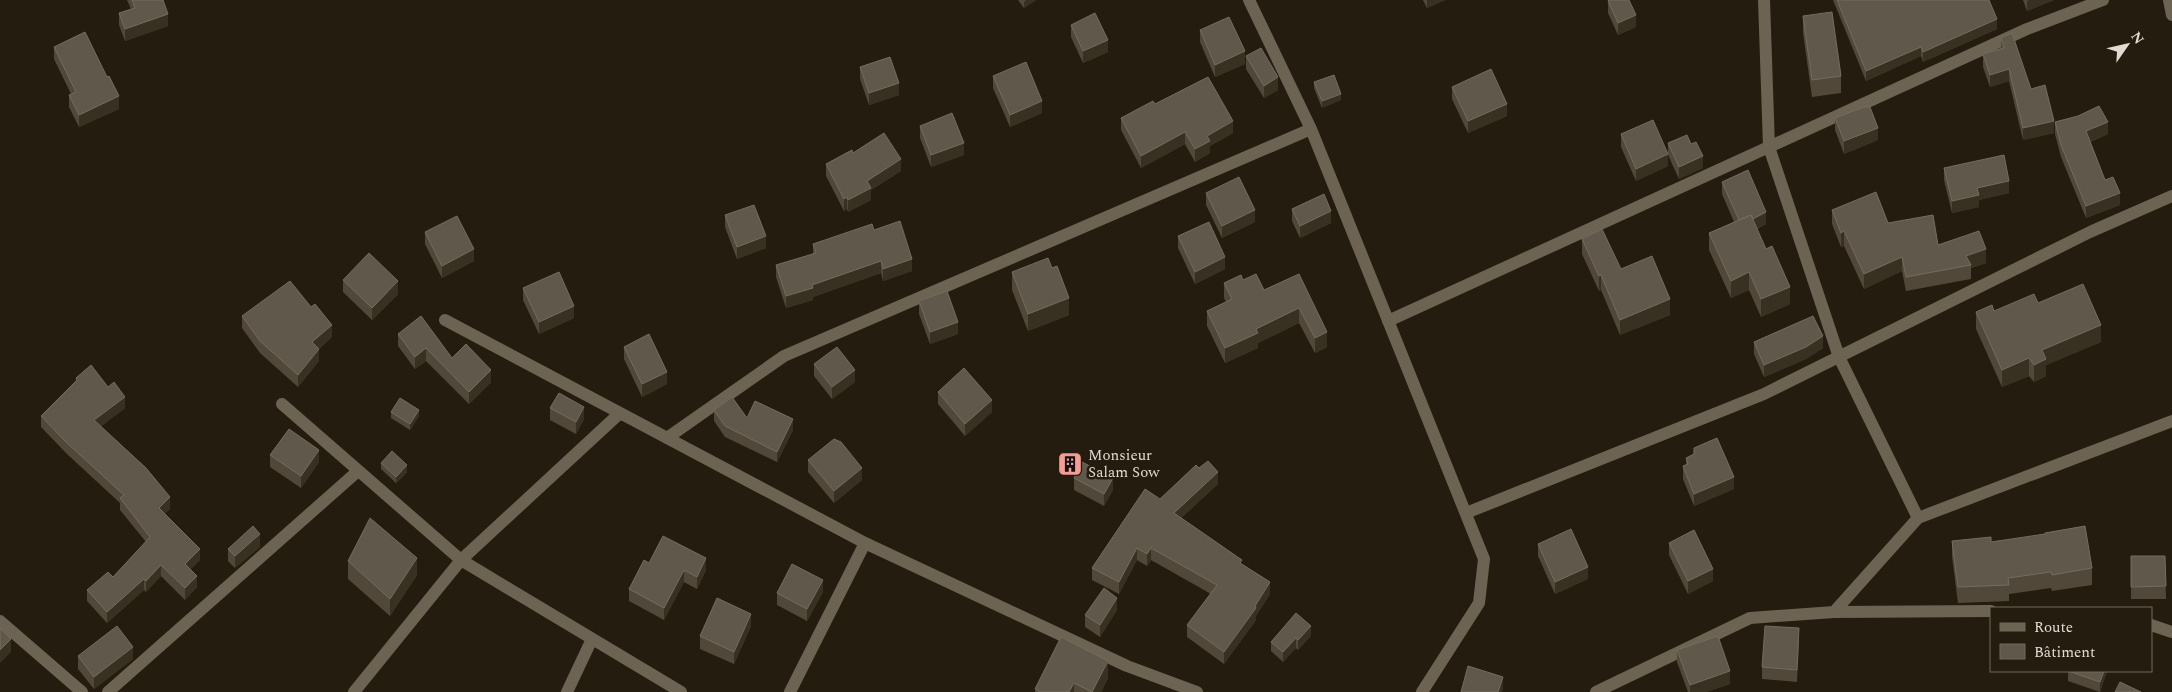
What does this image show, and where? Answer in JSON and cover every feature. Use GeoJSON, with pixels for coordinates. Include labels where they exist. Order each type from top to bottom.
{"type":"FeatureCollection","features":[{"type":"Feature","properties":{"kind":"street"},"geometry":{"type":"LineString","coordinates":[[1249,0],[1311,130],[1484,560],[1479,603],[1422,692]]}},
{"type":"Feature","properties":{"kind":"street"},"geometry":{"type":"LineString","coordinates":[[1764,0],[1769,147],[1839,357],[1918,518]]}},
{"type":"Feature","properties":{"kind":"street"},"geometry":{"type":"LineString","coordinates":[[1388,321],[2027,29],[2103,0]]}},
{"type":"Feature","properties":{"kind":"street"},"geometry":{"type":"LineString","coordinates":[[2169,0],[2172,15]]}},
{"type":"Feature","properties":{"kind":"street"},"geometry":{"type":"LineString","coordinates":[[666,438],[784,356],[1311,130]]}},
{"type":"Feature","properties":{"kind":"street"},"geometry":{"type":"LineString","coordinates":[[1466,513],[1764,394],[2090,232],[2172,196]]}},
{"type":"Feature","properties":{"kind":"street"},"geometry":{"type":"LineString","coordinates":[[445,320],[865,543],[1127,666],[1197,692]]}},
{"type":"Feature","properties":{"kind":"street"},"geometry":{"type":"LineString","coordinates":[[282,404],[461,560],[681,692]]}},
{"type":"Feature","properties":{"kind":"street"},"geometry":{"type":"LineString","coordinates":[[354,692],[461,560],[620,413]]}},
{"type":"Feature","properties":{"kind":"street"},"geometry":{"type":"LineString","coordinates":[[1834,612],[1918,518],[2172,421]]}},
{"type":"Feature","properties":{"kind":"street"},"geometry":{"type":"LineString","coordinates":[[108,692],[358,471]]}},
{"type":"Feature","properties":{"kind":"street"},"geometry":{"type":"LineString","coordinates":[[790,692],[865,543]]}},
{"type":"Feature","properties":{"kind":"street"},"geometry":{"type":"LineString","coordinates":[[1596,692],[1750,618],[1834,612],[1990,611]]}},
{"type":"Feature","properties":{"kind":"street"},"geometry":{"type":"LineString","coordinates":[[0,621],[82,692]]}},
{"type":"Feature","properties":{"kind":"street"},"geometry":{"type":"LineString","coordinates":[[2152,624],[2172,632]]}},
{"type":"Feature","properties":{"kind":"street"},"geometry":{"type":"LineString","coordinates":[[567,692],[592,639]]}},
{"type":"Feature","properties":{"kind":"building"},"geometry":{"type":"Polygon","coordinates":[[[132,0],[163,0],[168,14],[125,29],[119,13],[135,8],[132,0]]]}},
{"type":"Feature","properties":{"kind":"building"},"geometry":{"type":"Polygon","coordinates":[[[1609,0],[1629,0],[1636,15],[1618,23],[1609,0]]]}},
{"type":"Feature","properties":{"kind":"building"},"geometry":{"type":"Polygon","coordinates":[[[1837,0],[1989,0],[1997,19],[1923,52],[1921,47],[1866,71],[1837,0]]]}},
{"type":"Feature","properties":{"kind":"building"},"geometry":{"type":"Polygon","coordinates":[[[1832,12],[1841,76],[1812,80],[1803,16],[1832,12]]]}},
{"type":"Feature","properties":{"kind":"building"},"geometry":{"type":"Polygon","coordinates":[[[1095,13],[1108,40],[1083,51],[1071,25],[1095,13]]]}},
{"type":"Feature","properties":{"kind":"building"},"geometry":{"type":"Polygon","coordinates":[[[1229,17],[1245,51],[1215,65],[1200,30],[1229,17]]]}},
{"type":"Feature","properties":{"kind":"building"},"geometry":{"type":"Polygon","coordinates":[[[85,32],[107,77],[109,76],[119,96],[79,115],[69,95],[76,92],[54,47],[85,32]]]}},
{"type":"Feature","properties":{"kind":"building"},"geometry":{"type":"Polygon","coordinates":[[[2012,33],[2031,89],[2045,85],[2054,121],[2023,128],[2009,69],[1990,75],[1983,54],[2004,48],[2001,38],[2012,33]]]}},
{"type":"Feature","properties":{"kind":"building"},"geometry":{"type":"Polygon","coordinates":[[[1261,48],[1278,77],[1264,86],[1246,56],[1261,48]]]}},
{"type":"Feature","properties":{"kind":"building"},"geometry":{"type":"Polygon","coordinates":[[[890,57],[899,83],[869,93],[860,67],[890,57]]]}},
{"type":"Feature","properties":{"kind":"building"},"geometry":{"type":"Polygon","coordinates":[[[1026,62],[1042,101],[1010,115],[993,76],[1026,62]]]}},
{"type":"Feature","properties":{"kind":"building"},"geometry":{"type":"Polygon","coordinates":[[[1491,69],[1507,104],[1468,121],[1452,87],[1491,69]]]}},
{"type":"Feature","properties":{"kind":"building"},"geometry":{"type":"Polygon","coordinates":[[[1334,75],[1341,94],[1322,101],[1314,82],[1334,75]]]}},
{"type":"Feature","properties":{"kind":"building"},"geometry":{"type":"Polygon","coordinates":[[[1208,77],[1233,121],[1207,136],[1210,141],[1195,149],[1185,132],[1141,156],[1121,118],[1153,101],[1155,104],[1208,77]]]}},
{"type":"Feature","properties":{"kind":"building"},"geometry":{"type":"Polygon","coordinates":[[[2099,106],[2108,122],[2086,131],[2105,180],[2113,177],[2120,193],[2086,206],[2061,145],[2055,122],[2078,116],[2099,106]]]}},
{"type":"Feature","properties":{"kind":"building"},"geometry":{"type":"Polygon","coordinates":[[[1864,107],[1870,107],[1878,128],[1844,141],[1835,118],[1864,107]]]}},
{"type":"Feature","properties":{"kind":"building"},"geometry":{"type":"Polygon","coordinates":[[[952,113],[964,143],[931,155],[920,126],[952,113]]]}},
{"type":"Feature","properties":{"kind":"building"},"geometry":{"type":"Polygon","coordinates":[[[1653,120],[1668,154],[1636,169],[1621,134],[1653,120]]]}},
{"type":"Feature","properties":{"kind":"building"},"geometry":{"type":"Polygon","coordinates":[[[884,133],[901,159],[867,181],[871,188],[848,200],[847,197],[844,199],[826,164],[852,150],[853,153],[884,133]]]}},
{"type":"Feature","properties":{"kind":"building"},"geometry":{"type":"Polygon","coordinates":[[[1687,135],[1691,144],[1696,142],[1703,156],[1679,167],[1668,143],[1687,135]]]}},
{"type":"Feature","properties":{"kind":"building"},"geometry":{"type":"Polygon","coordinates":[[[2004,155],[2009,181],[1977,188],[1979,195],[1952,201],[1944,168],[2004,155]]]}},
{"type":"Feature","properties":{"kind":"building"},"geometry":{"type":"Polygon","coordinates":[[[1748,170],[1766,212],[1753,219],[1751,215],[1739,220],[1722,182],[1748,170]]]}},
{"type":"Feature","properties":{"kind":"building"},"geometry":{"type":"Polygon","coordinates":[[[1239,177],[1255,210],[1222,226],[1206,193],[1239,177]]]}},
{"type":"Feature","properties":{"kind":"building"},"geometry":{"type":"Polygon","coordinates":[[[1876,192],[1888,223],[1933,215],[1938,245],[1979,231],[1986,249],[1966,256],[1971,265],[1906,277],[1902,257],[1864,274],[1844,231],[1841,233],[1832,210],[1876,192]]]}},
{"type":"Feature","properties":{"kind":"building"},"geometry":{"type":"Polygon","coordinates":[[[1324,194],[1331,211],[1300,226],[1292,209],[1324,194]]]}},
{"type":"Feature","properties":{"kind":"building"},"geometry":{"type":"Polygon","coordinates":[[[754,205],[766,236],[737,247],[725,215],[754,205]]]}},
{"type":"Feature","properties":{"kind":"building"},"geometry":{"type":"Polygon","coordinates":[[[1751,215],[1766,249],[1772,246],[1790,287],[1761,299],[1749,272],[1731,281],[1709,233],[1751,215]]]}},
{"type":"Feature","properties":{"kind":"building"},"geometry":{"type":"Polygon","coordinates":[[[457,216],[474,249],[442,266],[425,232],[457,216]]]}},
{"type":"Feature","properties":{"kind":"building"},"geometry":{"type":"Polygon","coordinates":[[[900,221],[912,259],[883,269],[881,261],[812,285],[813,288],[786,296],[776,265],[816,253],[813,244],[872,224],[874,230],[900,221]]]}},
{"type":"Feature","properties":{"kind":"building"},"geometry":{"type":"Polygon","coordinates":[[[1209,222],[1225,257],[1195,272],[1178,236],[1209,222]]]}},
{"type":"Feature","properties":{"kind":"building"},"geometry":{"type":"Polygon","coordinates":[[[1602,229],[1621,269],[1652,256],[1670,299],[1620,320],[1601,275],[1599,276],[1582,239],[1602,229]]]}},
{"type":"Feature","properties":{"kind":"building"},"geometry":{"type":"Polygon","coordinates":[[[369,253],[398,281],[372,308],[343,280],[369,253]]]}},
{"type":"Feature","properties":{"kind":"building"},"geometry":{"type":"Polygon","coordinates":[[[1048,258],[1052,268],[1057,266],[1069,298],[1028,314],[1012,272],[1048,258]]]}},
{"type":"Feature","properties":{"kind":"building"},"geometry":{"type":"Polygon","coordinates":[[[559,272],[574,306],[539,322],[523,288],[559,272]]]}},
{"type":"Feature","properties":{"kind":"building"},"geometry":{"type":"Polygon","coordinates":[[[1256,274],[1264,290],[1299,274],[1327,332],[1315,338],[1299,308],[1256,329],[1258,333],[1225,348],[1207,311],[1232,299],[1224,283],[1241,275],[1243,280],[1256,274]]]}},
{"type":"Feature","properties":{"kind":"building"},"geometry":{"type":"Polygon","coordinates":[[[290,281],[311,307],[315,304],[332,325],[312,342],[319,349],[298,375],[260,341],[242,316],[290,281]]]}},
{"type":"Feature","properties":{"kind":"building"},"geometry":{"type":"Polygon","coordinates":[[[2083,284],[2101,325],[2042,350],[2046,359],[2034,365],[2029,358],[2002,370],[1976,312],[1992,305],[1994,311],[2034,294],[2038,303],[2083,284]]]}},
{"type":"Feature","properties":{"kind":"building"},"geometry":{"type":"Polygon","coordinates":[[[947,291],[958,322],[930,332],[919,301],[947,291]]]}},
{"type":"Feature","properties":{"kind":"building"},"geometry":{"type":"Polygon","coordinates":[[[421,316],[452,358],[466,344],[491,370],[469,392],[426,348],[415,357],[398,334],[421,316]]]}},
{"type":"Feature","properties":{"kind":"building"},"geometry":{"type":"Polygon","coordinates":[[[1813,316],[1823,336],[1806,347],[1764,365],[1754,342],[1813,316]]]}},
{"type":"Feature","properties":{"kind":"building"},"geometry":{"type":"Polygon","coordinates":[[[649,334],[667,372],[642,384],[624,347],[649,334]]]}},
{"type":"Feature","properties":{"kind":"building"},"geometry":{"type":"Polygon","coordinates":[[[837,347],[855,370],[832,387],[814,364],[837,347]]]}},
{"type":"Feature","properties":{"kind":"building"},"geometry":{"type":"Polygon","coordinates":[[[91,365],[108,387],[114,382],[125,397],[94,420],[146,468],[170,497],[159,508],[200,549],[185,564],[197,576],[185,588],[161,565],[146,581],[144,579],[107,612],[87,590],[108,572],[113,577],[150,537],[120,498],[124,495],[67,443],[41,416],[77,380],[76,378],[91,365]]]}},
{"type":"Feature","properties":{"kind":"building"},"geometry":{"type":"Polygon","coordinates":[[[964,368],[992,400],[965,424],[938,392],[964,368]]]}},
{"type":"Feature","properties":{"kind":"building"},"geometry":{"type":"Polygon","coordinates":[[[559,393],[584,407],[576,422],[550,408],[559,393]]]}},
{"type":"Feature","properties":{"kind":"building"},"geometry":{"type":"Polygon","coordinates":[[[732,397],[747,418],[755,401],[793,419],[777,452],[725,426],[714,410],[732,397]]]}},
{"type":"Feature","properties":{"kind":"building"},"geometry":{"type":"Polygon","coordinates":[[[400,398],[419,410],[410,424],[391,412],[400,398]]]}},
{"type":"Feature","properties":{"kind":"building"},"geometry":{"type":"Polygon","coordinates":[[[289,429],[319,450],[301,476],[270,455],[289,429]]]}},
{"type":"Feature","properties":{"kind":"building"},"geometry":{"type":"Polygon","coordinates":[[[1717,438],[1734,477],[1694,494],[1683,466],[1688,464],[1686,458],[1694,454],[1694,448],[1717,438]]]}},
{"type":"Feature","properties":{"kind":"building"},"geometry":{"type":"Polygon","coordinates":[[[834,439],[841,442],[862,468],[834,491],[808,460],[834,439]]]}},
{"type":"Feature","properties":{"kind":"building"},"geometry":{"type":"Polygon","coordinates":[[[392,451],[407,465],[396,477],[381,463],[392,451]]]}},
{"type":"Feature","properties":{"kind":"building"},"geometry":{"type":"Polygon","coordinates":[[[1208,461],[1218,472],[1174,513],[1242,560],[1240,563],[1270,582],[1255,606],[1256,608],[1224,652],[1187,625],[1217,585],[1151,548],[1147,554],[1137,548],[1119,582],[1092,568],[1145,489],[1160,499],[1196,465],[1199,468],[1208,461]]]}},
{"type":"Feature","properties":{"kind":"building"},"geometry":{"type":"Polygon","coordinates":[[[1082,462],[1113,478],[1104,494],[1074,478],[1082,462]]]}},
{"type":"Feature","properties":{"kind":"building"},"geometry":{"type":"Polygon","coordinates":[[[370,518],[417,558],[390,599],[348,561],[370,518]]]}},
{"type":"Feature","properties":{"kind":"building"},"geometry":{"type":"Polygon","coordinates":[[[253,526],[260,534],[235,556],[228,549],[253,526]]]}},
{"type":"Feature","properties":{"kind":"building"},"geometry":{"type":"Polygon","coordinates":[[[2085,526],[2092,568],[2052,575],[2051,572],[2008,578],[2009,585],[1958,587],[1952,541],[1991,537],[1991,542],[2085,526]]]}},
{"type":"Feature","properties":{"kind":"building"},"geometry":{"type":"Polygon","coordinates":[[[1571,529],[1588,567],[1555,582],[1538,544],[1571,529]]]}},
{"type":"Feature","properties":{"kind":"building"},"geometry":{"type":"Polygon","coordinates":[[[1694,530],[1713,569],[1688,581],[1669,543],[1694,530]]]}},
{"type":"Feature","properties":{"kind":"building"},"geometry":{"type":"Polygon","coordinates":[[[663,536],[706,558],[697,577],[684,570],[664,608],[629,589],[644,560],[649,563],[663,536]]]}},
{"type":"Feature","properties":{"kind":"building"},"geometry":{"type":"Polygon","coordinates":[[[2131,556],[2165,556],[2166,586],[2131,587],[2131,556]]]}},
{"type":"Feature","properties":{"kind":"building"},"geometry":{"type":"Polygon","coordinates":[[[792,564],[823,580],[807,609],[777,593],[792,564]]]}},
{"type":"Feature","properties":{"kind":"building"},"geometry":{"type":"Polygon","coordinates":[[[1104,588],[1117,598],[1100,625],[1085,615],[1104,588]]]}},
{"type":"Feature","properties":{"kind":"building"},"geometry":{"type":"Polygon","coordinates":[[[717,598],[751,614],[734,652],[700,636],[717,598]]]}},
{"type":"Feature","properties":{"kind":"building"},"geometry":{"type":"Polygon","coordinates":[[[1296,613],[1311,626],[1283,652],[1271,642],[1296,613]]]}},
{"type":"Feature","properties":{"kind":"building"},"geometry":{"type":"Polygon","coordinates":[[[117,626],[133,647],[94,677],[78,656],[117,626]]]}},
{"type":"Feature","properties":{"kind":"building"},"geometry":{"type":"Polygon","coordinates":[[[1765,626],[1799,628],[1797,670],[1762,667],[1765,626]]]}},
{"type":"Feature","properties":{"kind":"building"},"geometry":{"type":"Polygon","coordinates":[[[0,628],[11,639],[0,650],[0,628]]]}},
{"type":"Feature","properties":{"kind":"building"},"geometry":{"type":"Polygon","coordinates":[[[1718,636],[1730,671],[1690,685],[1677,650],[1718,636]]]}},
{"type":"Feature","properties":{"kind":"building"},"geometry":{"type":"Polygon","coordinates":[[[1061,637],[1108,661],[1092,692],[1074,683],[1069,692],[1040,692],[1035,689],[1061,637]]]}},
{"type":"Feature","properties":{"kind":"building"},"geometry":{"type":"Polygon","coordinates":[[[1468,666],[1503,677],[1498,692],[1461,692],[1468,666]]]}},
{"type":"Feature","properties":{"kind":"building"},"geometry":{"type":"Polygon","coordinates":[[[2071,672],[2104,672],[2100,682],[2071,672]]]}},
{"type":"Feature","properties":{"kind":"building"},"geometry":{"type":"Polygon","coordinates":[[[2120,682],[2141,692],[2115,692],[2120,682]]]}},
{"type":"Feature","properties":{"kind":"place","name":"Monsieur Salam Sow"},"geometry":{"type":"Point","coordinates":[1070,464]}}]}
